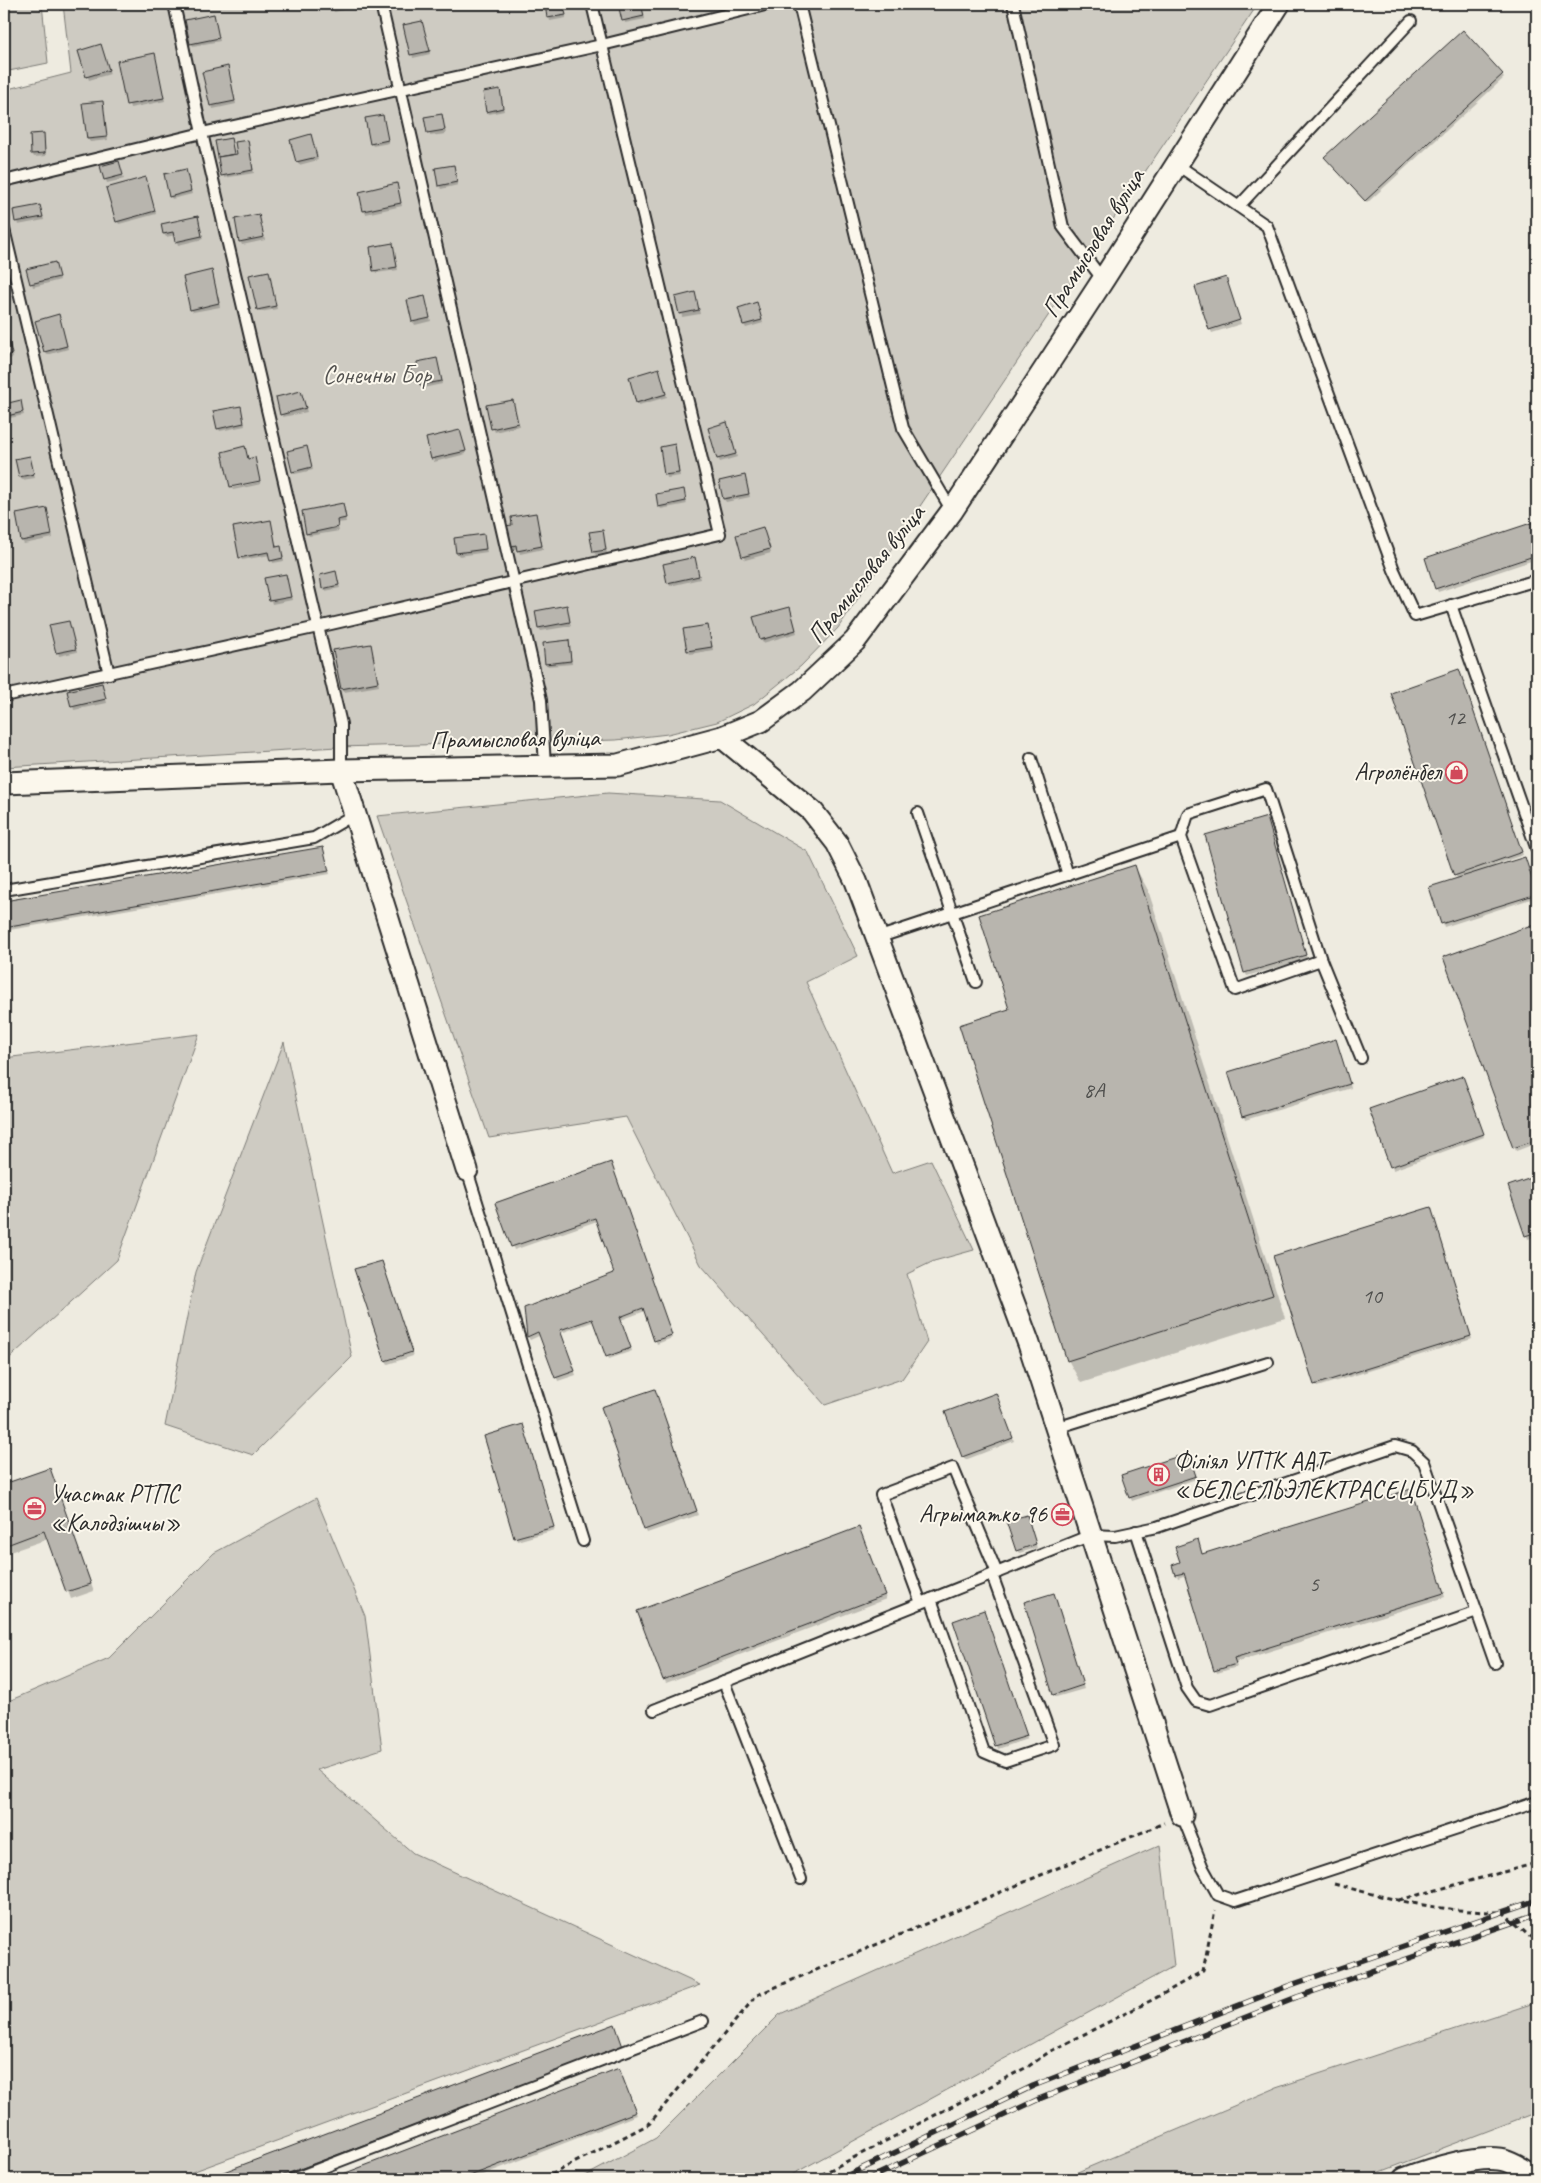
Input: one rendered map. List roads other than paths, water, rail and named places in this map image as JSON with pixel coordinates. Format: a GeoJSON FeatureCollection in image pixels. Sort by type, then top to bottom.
{"type":"FeatureCollection","features":[{"type":"Feature","properties":{"kind":"street","name":"Прамысловая вуліца"},"geometry":{"type":"LineString","coordinates":[[4,783],[341,770],[618,764],[722,737],[761,721],[795,696],[854,641],[952,511],[1103,280],[1279,4]]}},
{"type":"Feature","properties":{"kind":"street"},"geometry":{"type":"LineString","coordinates":[[722,737],[812,811],[837,842],[856,881],[1028,1344],[1182,1815]]}},
{"type":"Feature","properties":{"kind":"street"},"geometry":{"type":"LineString","coordinates":[[341,770],[467,1170]]}},
{"type":"Feature","properties":{"kind":"street"},"geometry":{"type":"LineString","coordinates":[[1404,2179],[1449,2165],[1484,2159],[1506,2160],[1537,2179]]}},
{"type":"Feature","properties":{"kind":"lane"},"geometry":{"type":"LineString","coordinates":[[174,4],[202,133],[341,724],[341,770]]}},
{"type":"Feature","properties":{"kind":"lane"},"geometry":{"type":"LineString","coordinates":[[381,4],[541,700],[545,766]]}},
{"type":"Feature","properties":{"kind":"lane"},"geometry":{"type":"LineString","coordinates":[[4,696],[318,628],[720,534],[592,4]]}},
{"type":"Feature","properties":{"kind":"lane"},"geometry":{"type":"LineString","coordinates":[[4,182],[202,133],[602,45],[769,4]]}},
{"type":"Feature","properties":{"kind":"lane"},"geometry":{"type":"LineString","coordinates":[[800,4],[903,428],[952,511]]}},
{"type":"Feature","properties":{"kind":"lane"},"geometry":{"type":"LineString","coordinates":[[1013,4],[1063,227],[1103,280]]}},
{"type":"Feature","properties":{"kind":"lane"},"geometry":{"type":"LineString","coordinates":[[1239,206],[1411,21]]}},
{"type":"Feature","properties":{"kind":"lane"},"geometry":{"type":"LineString","coordinates":[[1176,164],[1267,226],[1394,570],[1415,616],[1537,580]]}},
{"type":"Feature","properties":{"kind":"lane"},"geometry":{"type":"LineString","coordinates":[[4,229],[109,674]]}},
{"type":"Feature","properties":{"kind":"lane"},"geometry":{"type":"LineString","coordinates":[[1451,605],[1537,850]]}},
{"type":"Feature","properties":{"kind":"lane"},"geometry":{"type":"LineString","coordinates":[[1031,758],[1068,875]]}},
{"type":"Feature","properties":{"kind":"lane"},"geometry":{"type":"LineString","coordinates":[[1321,960],[1235,990],[1181,838],[1188,814],[1266,789],[1321,960],[1361,1058]]}},
{"type":"Feature","properties":{"kind":"lane"},"geometry":{"type":"LineString","coordinates":[[4,890],[314,838],[355,814]]}},
{"type":"Feature","properties":{"kind":"lane"},"geometry":{"type":"LineString","coordinates":[[918,814],[976,982]]}},
{"type":"Feature","properties":{"kind":"lane"},"geometry":{"type":"LineString","coordinates":[[877,938],[1181,838]]}},
{"type":"Feature","properties":{"kind":"lane"},"geometry":{"type":"LineString","coordinates":[[467,1170],[583,1542]]}},
{"type":"Feature","properties":{"kind":"lane"},"geometry":{"type":"LineString","coordinates":[[1056,1428],[1268,1362]]}},
{"type":"Feature","properties":{"kind":"lane"},"geometry":{"type":"LineString","coordinates":[[654,1710],[1091,1535],[1115,1536],[1157,1527],[1395,1446],[1412,1451],[1424,1462],[1495,1663]]}},
{"type":"Feature","properties":{"kind":"lane"},"geometry":{"type":"LineString","coordinates":[[921,1603],[881,1494],[953,1468],[994,1574],[1054,1745],[1006,1761],[984,1752],[931,1599]]}},
{"type":"Feature","properties":{"kind":"lane"},"geometry":{"type":"LineString","coordinates":[[1136,1531],[1187,1688],[1196,1701],[1210,1705],[1477,1612]]}},
{"type":"Feature","properties":{"kind":"lane"},"geometry":{"type":"LineString","coordinates":[[724,1682],[801,1879]]}},
{"type":"Feature","properties":{"kind":"lane"},"geometry":{"type":"LineString","coordinates":[[1182,1815],[1203,1868],[1218,1895],[1235,1901],[1537,1802]]}},
{"type":"Feature","properties":{"kind":"lane"},"geometry":{"type":"LineString","coordinates":[[293,2179],[703,2021]]}},
{"type":"Feature","properties":{"kind":"railway"},"geometry":{"type":"LineString","coordinates":[[840,2179],[1033,2086],[1288,1986],[1537,1900]]}},
{"type":"Feature","properties":{"kind":"railway"},"geometry":{"type":"LineString","coordinates":[[868,2179],[1039,2099],[1297,1997],[1537,1914]]}},
{"type":"Feature","properties":{"kind":"place","name":"Агролёнбел"},"geometry":{"type":"Point","coordinates":[1457,772]}},
{"type":"Feature","properties":{"kind":"place","name":"Філіял УПТК ААТ «БЕЛСЕЛЬЭЛЕКТРАСЕЦБУД»"},"geometry":{"type":"Point","coordinates":[1158,1475]}},
{"type":"Feature","properties":{"kind":"place","name":"Участак РТПС «Калодзішчы»"},"geometry":{"type":"Point","coordinates":[34,1508]}},
{"type":"Feature","properties":{"kind":"place","name":"Агрыматко 96"},"geometry":{"type":"Point","coordinates":[1063,1514]}},
{"type":"Feature","properties":{"kind":"park label","name":"Сонечны Бор"},"geometry":{"type":"Point","coordinates":[377,375]}}]}
